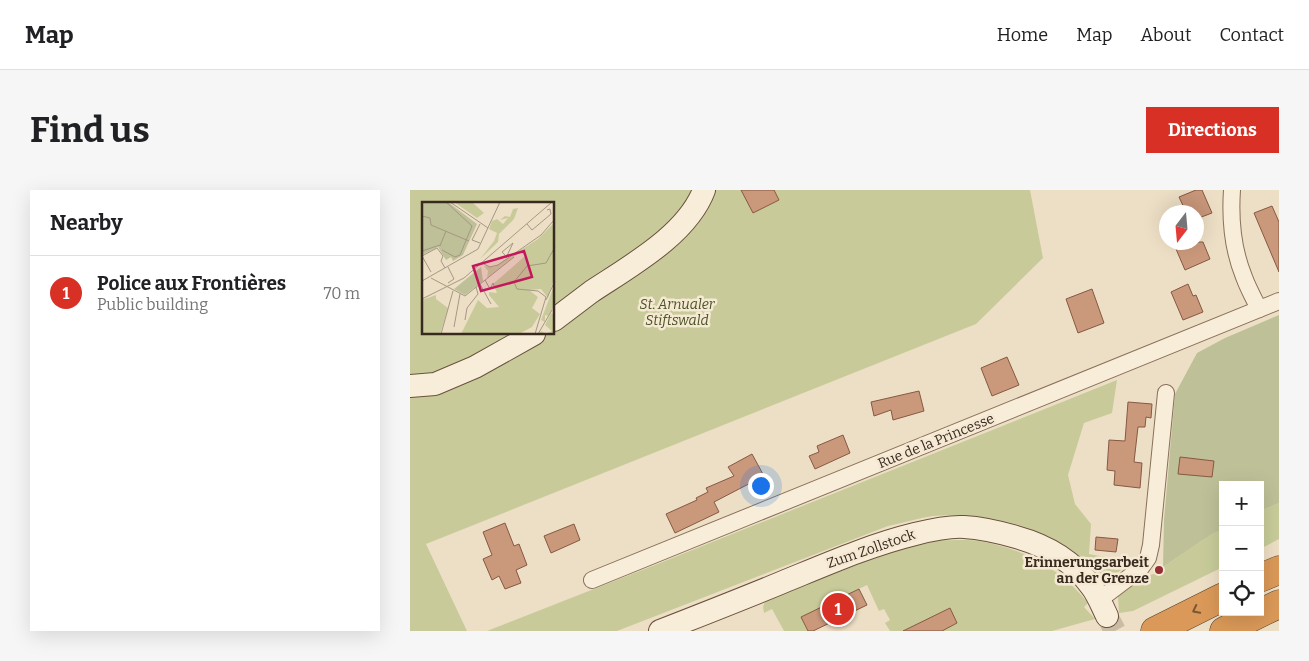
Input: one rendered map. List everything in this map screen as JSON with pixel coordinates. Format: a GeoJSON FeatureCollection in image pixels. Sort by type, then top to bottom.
{"type":"FeatureCollection","features":[{"type":"Feature","properties":{"kind":"highway"},"geometry":{"type":"LineString","coordinates":[[1264,576],[1279,570]]}},
{"type":"Feature","properties":{"kind":"highway"},"geometry":{"type":"LineString","coordinates":[[1154,631],[1219,599]]}},
{"type":"Feature","properties":{"kind":"highway"},"geometry":{"type":"LineString","coordinates":[[1224,631],[1279,604]]}},
{"type":"Feature","properties":{"kind":"street"},"geometry":{"type":"LineString","coordinates":[[555,319],[591,292],[636,264],[679,228],[692,212],[704,190]]}},
{"type":"Feature","properties":{"kind":"street"},"geometry":{"type":"LineString","coordinates":[[1232,190],[1233,235],[1243,277],[1258,309]]}},
{"type":"Feature","properties":{"kind":"street","name":"Rue de la Princesse"},"geometry":{"type":"LineString","coordinates":[[592,580],[1279,301]]}},
{"type":"Feature","properties":{"kind":"street"},"geometry":{"type":"LineString","coordinates":[[410,386],[435,384],[475,367],[532,335]]}},
{"type":"Feature","properties":{"kind":"street","name":"Zum Zollstock"},"geometry":{"type":"LineString","coordinates":[[660,631],[840,558],[892,540],[931,530],[963,526],[1008,534],[1027,540],[1064,558],[1091,586],[1103,608],[1140,569],[1148,558],[1152,545],[1166,393]]}},
{"type":"Feature","properties":{"kind":"green space","name":"St. Arnualer Stiftswald"},"geometry":{"type":"Polygon","coordinates":[[[410,190],[1030,190],[1043,258],[976,324],[426,544],[467,631],[410,631],[410,190]]]}},
{"type":"Feature","properties":{"kind":"green space"},"geometry":{"type":"Polygon","coordinates":[[[1279,315],[1279,503],[1264,509],[1264,481],[1219,481],[1219,531],[1163,567],[1164,520],[1175,394],[1197,353],[1225,338],[1279,315]]]}},
{"type":"Feature","properties":{"kind":"green space"},"geometry":{"type":"Polygon","coordinates":[[[1117,380],[1112,413],[1084,423],[1068,475],[1075,504],[1091,524],[1089,554],[1131,562],[1106,582],[1069,548],[1038,532],[1004,521],[986,518],[950,515],[933,516],[888,526],[617,631],[487,631],[655,565],[1117,380]]]}},
{"type":"Feature","properties":{"kind":"green space"},"geometry":{"type":"Polygon","coordinates":[[[1279,503],[1279,539],[1264,547],[1264,526],[1264,509],[1279,503]]]}},
{"type":"Feature","properties":{"kind":"green space"},"geometry":{"type":"Polygon","coordinates":[[[1219,531],[1219,569],[1133,611],[1119,613],[1118,596],[1147,576],[1160,572],[1163,567],[1219,531]]]}},
{"type":"Feature","properties":{"kind":"green space"},"geometry":{"type":"Polygon","coordinates":[[[940,540],[974,540],[995,544],[1040,562],[1065,579],[1077,590],[1088,603],[1084,607],[1095,619],[1052,631],[942,631],[957,623],[950,608],[903,631],[890,631],[885,623],[890,620],[884,609],[879,611],[867,585],[802,617],[808,631],[784,631],[772,609],[764,613],[765,601],[791,590],[894,551],[940,540]]]}},
{"type":"Feature","properties":{"kind":"building"},"geometry":{"type":"Polygon","coordinates":[[[741,190],[774,190],[779,200],[753,213],[741,190]]]}},
{"type":"Feature","properties":{"kind":"building"},"geometry":{"type":"Polygon","coordinates":[[[1196,190],[1202,190],[1212,213],[1204,216],[1204,205],[1183,205],[1179,197],[1196,190]]]}},
{"type":"Feature","properties":{"kind":"building"},"geometry":{"type":"Polygon","coordinates":[[[1272,206],[1279,222],[1279,272],[1254,213],[1272,206]]]}},
{"type":"Feature","properties":{"kind":"building"},"geometry":{"type":"Polygon","coordinates":[[[1204,244],[1210,259],[1185,270],[1176,250],[1204,250],[1204,244]]]}},
{"type":"Feature","properties":{"kind":"building"},"geometry":{"type":"Polygon","coordinates":[[[1188,284],[1193,296],[1196,295],[1203,312],[1183,320],[1171,292],[1188,284]]]}},
{"type":"Feature","properties":{"kind":"building"},"geometry":{"type":"Polygon","coordinates":[[[1092,289],[1104,323],[1078,333],[1066,299],[1092,289]]]}},
{"type":"Feature","properties":{"kind":"building"},"geometry":{"type":"Polygon","coordinates":[[[1007,357],[1019,385],[992,396],[981,368],[1007,357]]]}},
{"type":"Feature","properties":{"kind":"building"},"geometry":{"type":"Polygon","coordinates":[[[919,391],[924,411],[893,420],[891,410],[874,416],[871,402],[919,391]]]}},
{"type":"Feature","properties":{"kind":"building"},"geometry":{"type":"Polygon","coordinates":[[[1128,402],[1152,404],[1151,418],[1146,417],[1145,427],[1138,427],[1134,462],[1142,463],[1140,488],[1114,485],[1115,471],[1107,470],[1109,440],[1125,441],[1128,402]]]}},
{"type":"Feature","properties":{"kind":"building"},"geometry":{"type":"Polygon","coordinates":[[[843,435],[850,453],[815,469],[809,456],[819,452],[817,446],[843,435]]]}},
{"type":"Feature","properties":{"kind":"building"},"geometry":{"type":"Polygon","coordinates":[[[752,454],[764,476],[714,502],[719,512],[675,533],[666,514],[697,500],[696,498],[708,492],[706,488],[734,476],[728,467],[752,454]]]}},
{"type":"Feature","properties":{"kind":"building"},"geometry":{"type":"Polygon","coordinates":[[[1180,457],[1214,461],[1212,477],[1178,474],[1180,457]]]}},
{"type":"Feature","properties":{"kind":"building"},"geometry":{"type":"Polygon","coordinates":[[[505,523],[514,546],[519,544],[527,565],[516,570],[521,583],[505,589],[499,576],[492,580],[483,559],[492,555],[483,532],[505,523]]]}},
{"type":"Feature","properties":{"kind":"building"},"geometry":{"type":"Polygon","coordinates":[[[574,524],[580,540],[551,553],[544,536],[574,524]]]}},
{"type":"Feature","properties":{"kind":"building"},"geometry":{"type":"Polygon","coordinates":[[[1096,537],[1118,539],[1116,552],[1095,550],[1096,537]]]}},
{"type":"Feature","properties":{"kind":"building"},"geometry":{"type":"Polygon","coordinates":[[[859,589],[867,605],[813,631],[808,631],[801,617],[859,589]]]}},
{"type":"Feature","properties":{"kind":"building"},"geometry":{"type":"Polygon","coordinates":[[[950,608],[957,623],[942,631],[903,631],[950,608]]]}},
{"type":"Feature","properties":{"kind":"tunnel"},"geometry":{"type":"LineString","coordinates":[[1107,616],[1115,631]]}},
{"type":"Feature","properties":{"kind":"place","name":"Erinnerungsarbeit an der Grenze"},"geometry":{"type":"Point","coordinates":[1159,570]}},
{"type":"Feature","properties":{"kind":"place","name":"Police aux Frontières"},"geometry":{"type":"Point","coordinates":[838,609]}}]}
